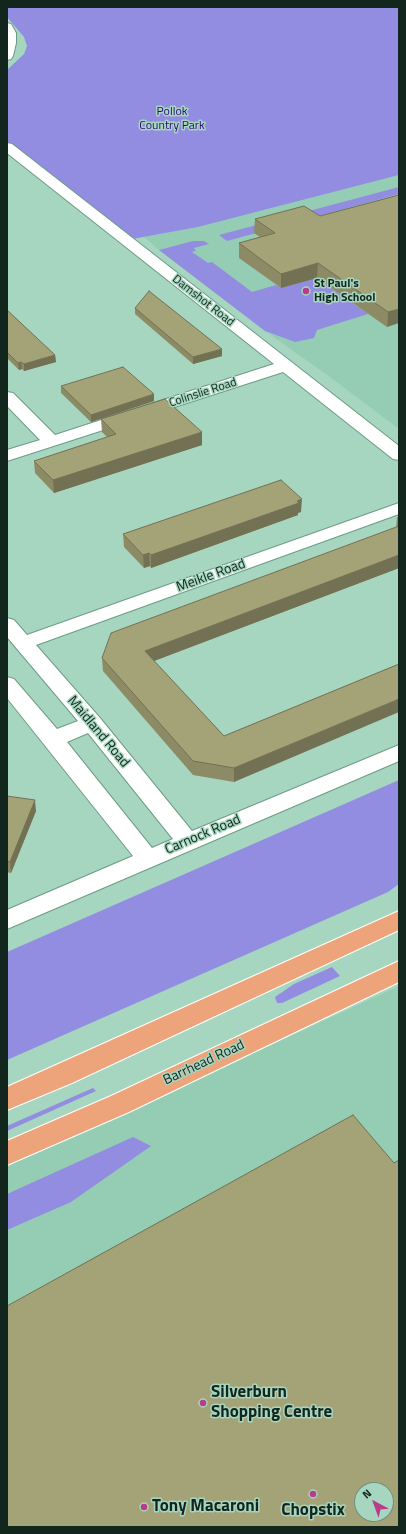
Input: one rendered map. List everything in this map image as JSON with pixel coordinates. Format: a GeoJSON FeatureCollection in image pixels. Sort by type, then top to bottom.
{"type":"FeatureCollection","features":[{"type":"Feature","properties":{"kind":"main road"},"geometry":{"type":"LineString","coordinates":[[7,1099],[63,1075],[399,920]]}},
{"type":"Feature","properties":{"kind":"main road","name":"Barrhead Road"},"geometry":{"type":"LineString","coordinates":[[7,1153],[120,1104],[399,971]]}},
{"type":"Feature","properties":{"kind":"street"},"geometry":{"type":"LineString","coordinates":[[7,26],[10,33],[10,44],[7,56]]}},
{"type":"Feature","properties":{"kind":"street","name":"Damshot Road"},"geometry":{"type":"LineString","coordinates":[[7,147],[399,455]]}},
{"type":"Feature","properties":{"kind":"street","name":"Colinslie Road"},"geometry":{"type":"LineString","coordinates":[[7,456],[285,366]]}},
{"type":"Feature","properties":{"kind":"street"},"geometry":{"type":"LineString","coordinates":[[7,397],[51,441]]}},
{"type":"Feature","properties":{"kind":"street","name":"Meikle Road"},"geometry":{"type":"LineString","coordinates":[[24,643],[399,508]]}},
{"type":"Feature","properties":{"kind":"street","name":"Maidland Road"},"geometry":{"type":"LineString","coordinates":[[7,624],[92,723],[188,842]]}},
{"type":"Feature","properties":{"kind":"street"},"geometry":{"type":"LineString","coordinates":[[7,684],[53,739],[148,859]]}},
{"type":"Feature","properties":{"kind":"street"},"geometry":{"type":"LineString","coordinates":[[53,739],[92,723]]}},
{"type":"Feature","properties":{"kind":"street","name":"Carnock Road"},"geometry":{"type":"LineString","coordinates":[[7,920],[399,752]]}},
{"type":"Feature","properties":{"kind":"shaded area","name":"St Paul's High School"},"geometry":{"type":"Polygon","coordinates":[[[399,175],[399,429],[330,377],[265,331],[144,237],[198,227],[399,175]]]}},
{"type":"Feature","properties":{"kind":"shaded area","name":"Silverburn Shopping Centre"},"geometry":{"type":"Polygon","coordinates":[[[399,986],[399,1527],[7,1527],[7,1167],[399,986]]]}},
{"type":"Feature","properties":{"kind":"green space","name":"Pollok Country Park"},"geometry":{"type":"Polygon","coordinates":[[[7,7],[399,7],[399,175],[198,227],[127,240],[7,142],[7,70],[24,54],[27,46],[24,37],[7,17],[7,7]]]}},
{"type":"Feature","properties":{"kind":"green space"},"geometry":{"type":"Polygon","coordinates":[[[399,187],[399,194],[227,241],[219,235],[399,187]]]}},
{"type":"Feature","properties":{"kind":"green space"},"geometry":{"type":"Polygon","coordinates":[[[193,241],[204,241],[209,244],[194,248],[196,251],[192,252],[208,263],[212,262],[252,292],[276,285],[281,288],[317,278],[368,314],[317,330],[314,338],[295,342],[265,331],[159,250],[193,241]]]}},
{"type":"Feature","properties":{"kind":"green space"},"geometry":{"type":"Polygon","coordinates":[[[399,780],[399,884],[388,892],[7,1060],[7,952],[399,780]]]}},
{"type":"Feature","properties":{"kind":"green space"},"geometry":{"type":"Polygon","coordinates":[[[332,967],[340,976],[282,1003],[277,1003],[275,997],[294,984],[332,967]]]}},
{"type":"Feature","properties":{"kind":"green space"},"geometry":{"type":"Polygon","coordinates":[[[93,1088],[96,1091],[7,1131],[7,1126],[93,1088]]]}},
{"type":"Feature","properties":{"kind":"green space"},"geometry":{"type":"Polygon","coordinates":[[[133,1137],[151,1146],[71,1202],[7,1230],[7,1194],[133,1137]]]}},
{"type":"Feature","properties":{"kind":"building"},"geometry":{"type":"Polygon","coordinates":[[[399,195],[399,309],[388,312],[318,263],[281,274],[239,243],[275,233],[255,219],[304,206],[320,216],[399,195]]]}},
{"type":"Feature","properties":{"kind":"building"},"geometry":{"type":"Polygon","coordinates":[[[149,291],[222,349],[193,357],[135,308],[149,291]]]}},
{"type":"Feature","properties":{"kind":"building"},"geometry":{"type":"Polygon","coordinates":[[[7,310],[55,355],[24,364],[21,362],[18,363],[7,352],[7,310]]]}},
{"type":"Feature","properties":{"kind":"building"},"geometry":{"type":"Polygon","coordinates":[[[123,367],[154,394],[91,415],[61,386],[123,367]]]}},
{"type":"Feature","properties":{"kind":"building"},"geometry":{"type":"Polygon","coordinates":[[[165,399],[202,432],[53,480],[34,461],[116,434],[101,419],[165,399]]]}},
{"type":"Feature","properties":{"kind":"building"},"geometry":{"type":"Polygon","coordinates":[[[281,480],[302,499],[297,501],[299,503],[151,555],[149,553],[143,555],[123,534],[281,480]]]}},
{"type":"Feature","properties":{"kind":"building"},"geometry":{"type":"Polygon","coordinates":[[[399,526],[399,555],[145,651],[224,736],[399,664],[399,699],[234,768],[193,761],[102,658],[111,633],[399,526]]]}},
{"type":"Feature","properties":{"kind":"building"},"geometry":{"type":"Polygon","coordinates":[[[7,796],[35,800],[10,862],[7,861],[7,796]]]}},
{"type":"Feature","properties":{"kind":"building","name":"Silverburn Shopping Centre"},"geometry":{"type":"Polygon","coordinates":[[[353,1115],[394,1163],[399,1160],[399,1527],[7,1527],[7,1306],[353,1115]]]}},
{"type":"Feature","properties":{"kind":"place","name":"St Paul's High School"},"geometry":{"type":"Point","coordinates":[306,291]}},
{"type":"Feature","properties":{"kind":"place","name":"Silverburn Shopping Centre"},"geometry":{"type":"Point","coordinates":[203,1403]}},
{"type":"Feature","properties":{"kind":"place","name":"Chopstix"},"geometry":{"type":"Point","coordinates":[313,1494]}},
{"type":"Feature","properties":{"kind":"place","name":"Tony Macaroni"},"geometry":{"type":"Point","coordinates":[144,1507]}}]}
